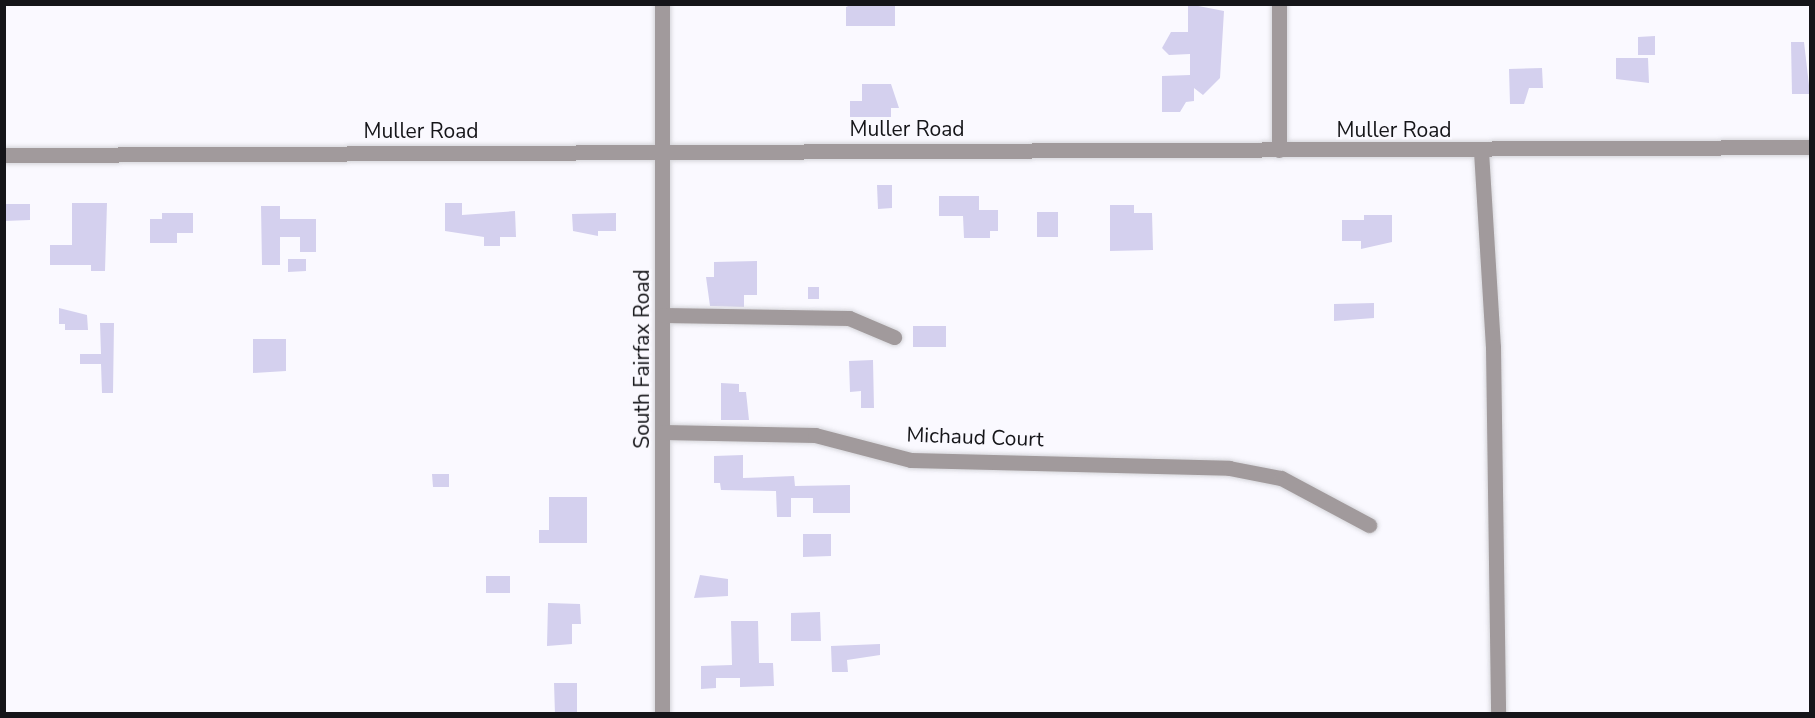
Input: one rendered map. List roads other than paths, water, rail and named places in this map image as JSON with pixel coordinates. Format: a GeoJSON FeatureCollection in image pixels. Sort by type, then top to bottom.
{"type":"FeatureCollection","features":[{"type":"Feature","properties":{"kind":"street","name":"South Fairfax Road"},"geometry":{"type":"LineString","coordinates":[[662,4],[662,714]]}},
{"type":"Feature","properties":{"kind":"street"},"geometry":{"type":"LineString","coordinates":[[1279,4],[1279,150]]}},
{"type":"Feature","properties":{"kind":"street","name":"Muller Road"},"geometry":{"type":"LineString","coordinates":[[4,154],[1279,150],[1481,152],[1810,147]]}},
{"type":"Feature","properties":{"kind":"street"},"geometry":{"type":"LineString","coordinates":[[1481,152],[1493,347],[1498,714]]}},
{"type":"Feature","properties":{"kind":"street"},"geometry":{"type":"LineString","coordinates":[[663,315],[849,318],[894,337]]}},
{"type":"Feature","properties":{"kind":"street","name":"Michaud Court"},"geometry":{"type":"LineString","coordinates":[[663,432],[815,435],[911,460],[1107,461],[1131,469],[1229,468],[1281,478],[1369,525]]}}]}
